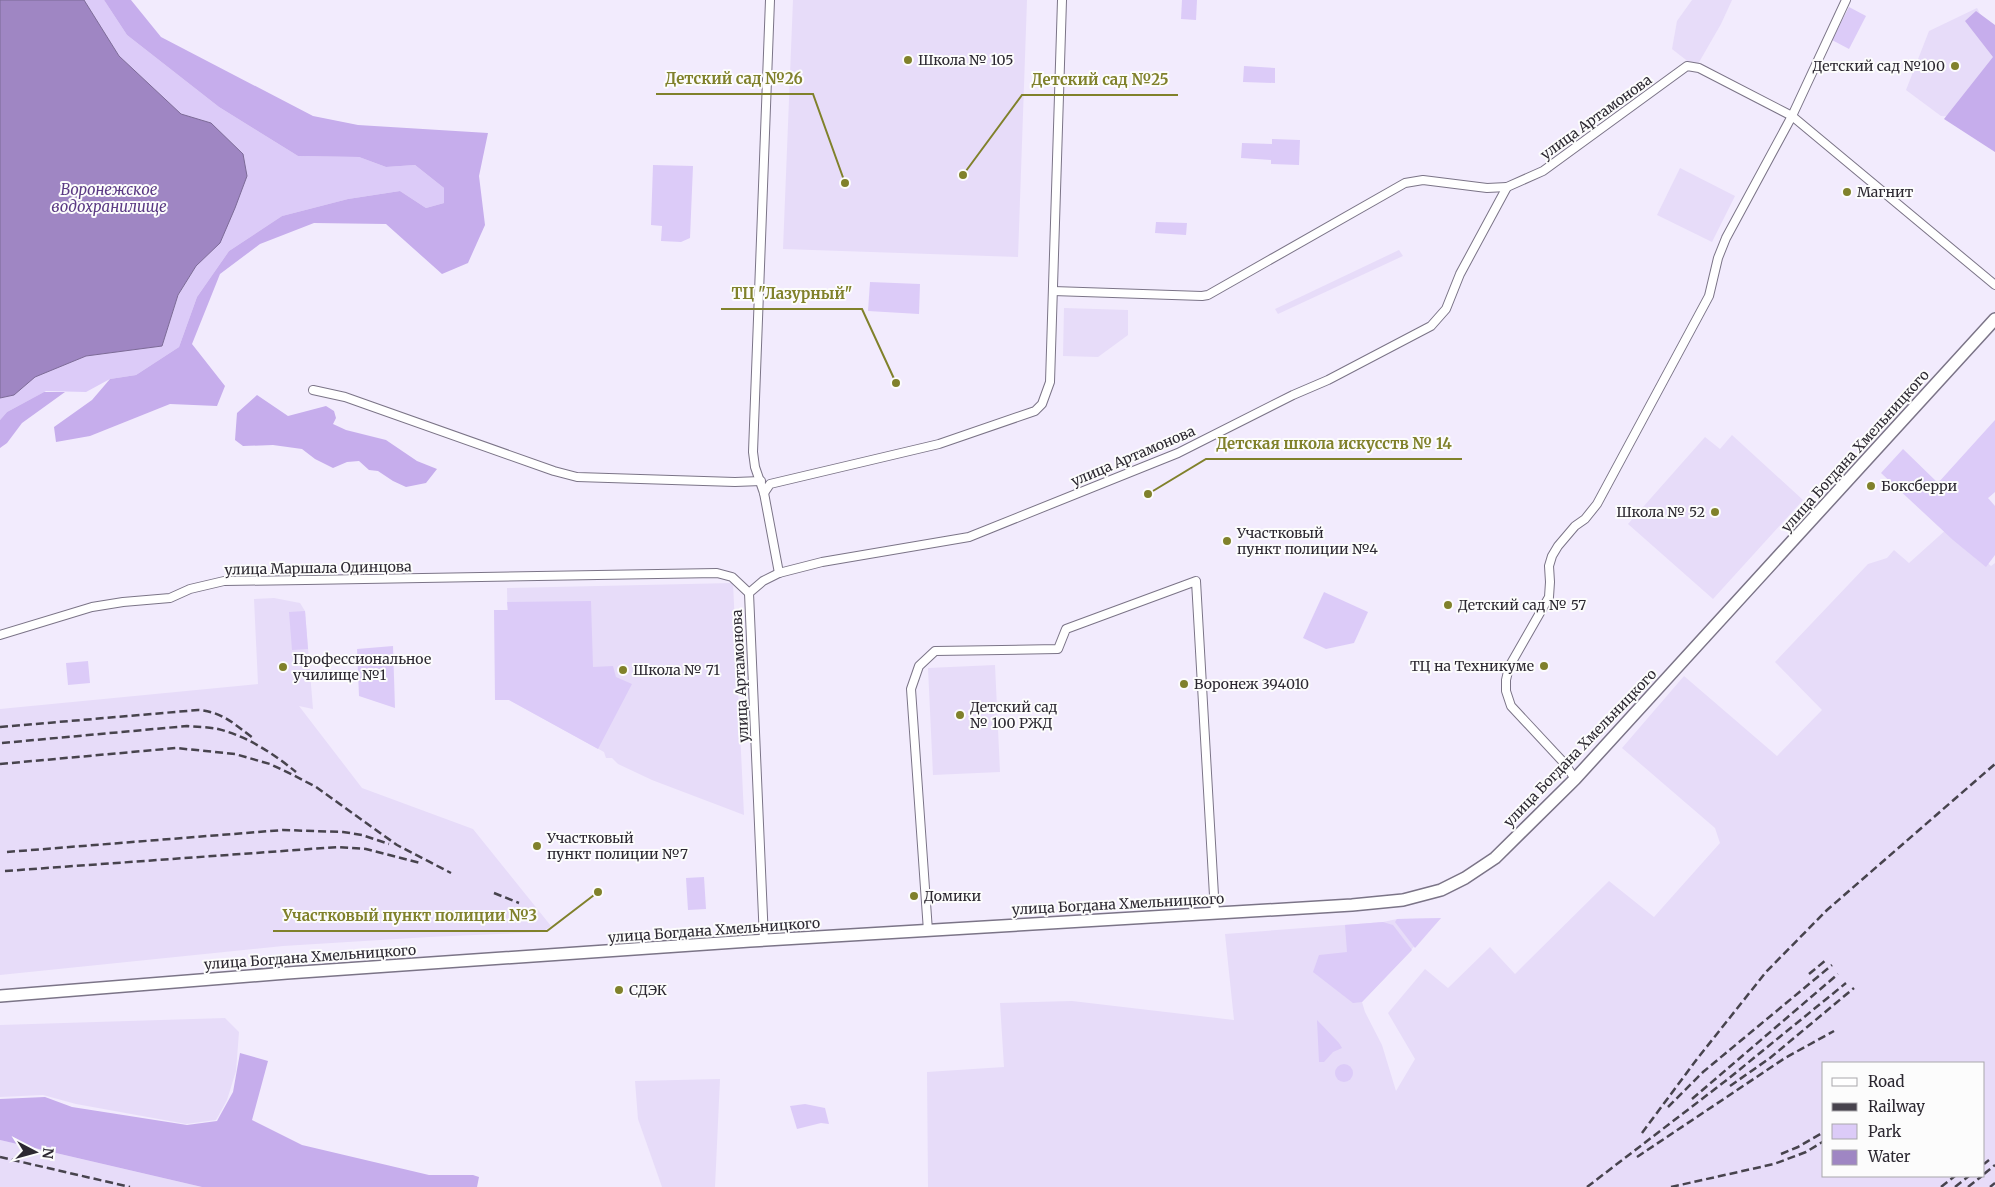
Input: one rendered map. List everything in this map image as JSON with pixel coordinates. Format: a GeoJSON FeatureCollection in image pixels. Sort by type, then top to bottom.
{"type":"FeatureCollection","features":[{"type":"Feature","properties":{"kind":"main road","name":"улица Богдана Хмельницкого"},"geometry":{"type":"LineString","coordinates":[[0,996],[287,973],[764,940],[1374,903],[1410,898],[1441,890],[1466,878],[1495,858],[1576,779],[1995,319]]}},
{"type":"Feature","properties":{"kind":"street"},"geometry":{"type":"LineString","coordinates":[[770,0],[753,452],[755,467],[764,493],[779,574]]}},
{"type":"Feature","properties":{"kind":"street"},"geometry":{"type":"LineString","coordinates":[[764,493],[770,484],[939,444],[1035,411],[1042,404],[1050,382],[1062,0]]}},
{"type":"Feature","properties":{"kind":"street"},"geometry":{"type":"LineString","coordinates":[[1576,779],[1565,764],[1511,706],[1506,691],[1509,666],[1549,597],[1548,566],[1552,556],[1575,526],[1585,519],[1597,504],[1707,300],[1718,258],[1726,238],[1792,116],[1846,0]]}},
{"type":"Feature","properties":{"kind":"street","name":"улица Артамонова"},"geometry":{"type":"LineString","coordinates":[[764,940],[749,593],[763,581],[779,574],[822,562],[969,538],[1178,453],[1293,395],[1328,380],[1431,326],[1446,309],[1460,274],[1507,187],[1543,171],[1687,66],[1699,68],[1792,116]]}},
{"type":"Feature","properties":{"kind":"street"},"geometry":{"type":"LineString","coordinates":[[1792,116],[1995,285]]}},
{"type":"Feature","properties":{"kind":"street"},"geometry":{"type":"LineString","coordinates":[[1053,291],[1208,295],[1405,183],[1423,180],[1488,188],[1507,187]]}},
{"type":"Feature","properties":{"kind":"street"},"geometry":{"type":"LineString","coordinates":[[313,390],[345,397],[554,471],[577,477],[729,482],[761,481]]}},
{"type":"Feature","properties":{"kind":"street","name":"улица Маршала Одинцова"},"geometry":{"type":"LineString","coordinates":[[0,635],[92,607],[170,598],[190,589],[224,581],[717,573],[732,577],[749,593]]}},
{"type":"Feature","properties":{"kind":"street"},"geometry":{"type":"LineString","coordinates":[[928,931],[911,689],[919,666],[936,651],[1058,649],[1066,629],[1196,581],[1216,913]]}},
{"type":"Feature","properties":{"kind":"shaded area"},"geometry":{"type":"Polygon","coordinates":[[[104,0],[131,0],[161,37],[313,116],[358,125],[488,133],[479,176],[485,225],[468,263],[442,274],[386,224],[314,223],[260,244],[220,274],[192,344],[225,386],[217,406],[170,404],[90,436],[56,442],[54,427],[92,400],[110,379],[136,375],[179,347],[197,297],[229,251],[282,216],[348,199],[400,191],[426,208],[444,203],[444,188],[415,165],[386,167],[359,157],[298,156],[219,107],[127,35],[104,0]]]}},
{"type":"Feature","properties":{"kind":"shaded area"},"geometry":{"type":"Polygon","coordinates":[[[793,0],[1027,0],[1018,257],[783,249],[793,0]]]}},
{"type":"Feature","properties":{"kind":"shaded area"},"geometry":{"type":"Polygon","coordinates":[[[1692,0],[1732,0],[1721,24],[1698,64],[1690,63],[1672,49],[1677,21],[1692,0]]]}},
{"type":"Feature","properties":{"kind":"shaded area","name":"Детский сад №100"},"geometry":{"type":"Polygon","coordinates":[[[1977,8],[1995,43],[1995,130],[1959,117],[1941,116],[1906,90],[1929,31],[1977,8]]]}},
{"type":"Feature","properties":{"kind":"shaded area"},"geometry":{"type":"Polygon","coordinates":[[[1976,11],[1995,25],[1995,152],[1944,119],[1993,57],[1965,21],[1976,11]]]}},
{"type":"Feature","properties":{"kind":"shaded area"},"geometry":{"type":"Polygon","coordinates":[[[1680,168],[1735,196],[1712,242],[1657,215],[1680,168]]]}},
{"type":"Feature","properties":{"kind":"shaded area"},"geometry":{"type":"Polygon","coordinates":[[[1399,250],[1403,256],[1278,314],[1275,309],[1399,250]]]}},
{"type":"Feature","properties":{"kind":"shaded area"},"geometry":{"type":"Polygon","coordinates":[[[1064,308],[1128,310],[1128,335],[1098,357],[1063,356],[1064,308]]]}},
{"type":"Feature","properties":{"kind":"shaded area"},"geometry":{"type":"Polygon","coordinates":[[[44,392],[65,392],[22,423],[7,443],[0,448],[0,420],[7,412],[44,392]]]}},
{"type":"Feature","properties":{"kind":"shaded area"},"geometry":{"type":"Polygon","coordinates":[[[257,395],[288,416],[326,406],[334,411],[336,418],[333,424],[346,430],[386,440],[417,461],[437,469],[426,483],[406,487],[378,471],[369,470],[359,461],[347,462],[333,468],[315,459],[302,449],[273,445],[243,446],[235,440],[237,413],[257,395]]]}},
{"type":"Feature","properties":{"kind":"shaded area","name":"Школа № 52"},"geometry":{"type":"Polygon","coordinates":[[[1732,435],[1803,500],[1713,599],[1628,524],[1705,437],[1720,449],[1732,435]]]}},
{"type":"Feature","properties":{"kind":"shaded area"},"geometry":{"type":"Polygon","coordinates":[[[1948,528],[1991,566],[1995,563],[1995,1187],[928,1187],[927,1072],[1004,1067],[1000,1003],[1072,1001],[1234,1020],[1225,934],[1383,922],[1397,919],[1441,918],[1362,1002],[1382,1045],[1396,1091],[1415,1059],[1388,1013],[1425,969],[1448,988],[1490,947],[1515,974],[1609,881],[1654,917],[1720,843],[1715,828],[1622,748],[1684,676],[1777,756],[1822,710],[1775,662],[1868,564],[1887,558],[1894,550],[1909,563],[1948,528]]]}},
{"type":"Feature","properties":{"kind":"shaded area","name":"Школа № 71"},"geometry":{"type":"Polygon","coordinates":[[[733,583],[744,815],[652,780],[618,764],[612,758],[606,758],[604,752],[509,700],[507,588],[733,583]]]}},
{"type":"Feature","properties":{"kind":"shaded area"},"geometry":{"type":"Polygon","coordinates":[[[274,598],[300,603],[305,611],[313,709],[299,706],[362,788],[473,829],[551,926],[542,932],[283,946],[0,975],[0,709],[258,684],[254,599],[274,598]]]}},
{"type":"Feature","properties":{"kind":"shaded area"},"geometry":{"type":"Polygon","coordinates":[[[995,665],[1000,772],[933,775],[928,668],[995,665]]]}},
{"type":"Feature","properties":{"kind":"shaded area"},"geometry":{"type":"Polygon","coordinates":[[[225,1018],[239,1032],[236,1071],[227,1100],[216,1120],[186,1124],[76,1104],[43,1095],[0,1097],[0,1025],[225,1018]]]}},
{"type":"Feature","properties":{"kind":"shaded area"},"geometry":{"type":"Polygon","coordinates":[[[240,1053],[268,1061],[252,1120],[302,1145],[429,1175],[473,1175],[479,1177],[477,1187],[202,1187],[0,1140],[0,1099],[45,1097],[72,1107],[187,1125],[217,1121],[233,1092],[240,1053]]]}},
{"type":"Feature","properties":{"kind":"shaded area"},"geometry":{"type":"Polygon","coordinates":[[[720,1079],[715,1187],[662,1187],[638,1119],[635,1081],[720,1079]]]}},
{"type":"Feature","properties":{"kind":"shaded area"},"geometry":{"type":"Polygon","coordinates":[[[0,1140],[90,1161],[202,1187],[0,1187],[0,1140]]]}},
{"type":"Feature","properties":{"kind":"green space"},"geometry":{"type":"Polygon","coordinates":[[[84,0],[104,0],[127,35],[219,107],[298,156],[359,157],[386,167],[415,165],[444,188],[444,203],[426,208],[400,191],[348,199],[282,216],[229,251],[197,297],[179,347],[136,375],[110,379],[86,392],[46,391],[7,412],[0,420],[0,398],[14,395],[35,377],[86,356],[162,346],[178,296],[196,266],[220,243],[247,176],[211,123],[181,114],[119,56],[84,0]]]}},
{"type":"Feature","properties":{"kind":"green space"},"geometry":{"type":"Polygon","coordinates":[[[1182,0],[1197,0],[1196,20],[1181,19],[1182,0]]]}},
{"type":"Feature","properties":{"kind":"green space"},"geometry":{"type":"Polygon","coordinates":[[[1849,7],[1866,16],[1849,49],[1832,40],[1849,7]]]}},
{"type":"Feature","properties":{"kind":"green space"},"geometry":{"type":"Polygon","coordinates":[[[1244,66],[1275,68],[1275,83],[1243,82],[1244,66]]]}},
{"type":"Feature","properties":{"kind":"green space"},"geometry":{"type":"Polygon","coordinates":[[[1272,139],[1300,140],[1299,165],[1271,164],[1271,160],[1241,158],[1242,143],[1272,144],[1272,139]]]}},
{"type":"Feature","properties":{"kind":"green space"},"geometry":{"type":"Polygon","coordinates":[[[653,165],[693,166],[690,238],[681,242],[661,241],[662,226],[651,225],[653,165]]]}},
{"type":"Feature","properties":{"kind":"green space"},"geometry":{"type":"Polygon","coordinates":[[[1156,222],[1187,223],[1186,235],[1155,233],[1156,222]]]}},
{"type":"Feature","properties":{"kind":"green space"},"geometry":{"type":"Polygon","coordinates":[[[870,282],[920,284],[919,314],[868,311],[870,282]]]}},
{"type":"Feature","properties":{"kind":"green space"},"geometry":{"type":"Polygon","coordinates":[[[1995,420],[1995,492],[1988,498],[1995,506],[1995,555],[1986,567],[1953,540],[1881,473],[1903,449],[1938,483],[1995,420]]]}},
{"type":"Feature","properties":{"kind":"green space"},"geometry":{"type":"Polygon","coordinates":[[[1324,592],[1368,612],[1354,643],[1326,649],[1303,638],[1324,592]]]}},
{"type":"Feature","properties":{"kind":"green space"},"geometry":{"type":"Polygon","coordinates":[[[591,601],[593,667],[613,666],[616,677],[632,684],[598,749],[509,700],[495,700],[494,610],[508,610],[507,602],[591,601]]]}},
{"type":"Feature","properties":{"kind":"green space"},"geometry":{"type":"Polygon","coordinates":[[[305,611],[308,649],[292,650],[289,612],[305,611]]]}},
{"type":"Feature","properties":{"kind":"green space"},"geometry":{"type":"Polygon","coordinates":[[[393,646],[395,708],[359,696],[357,649],[393,646]]]}},
{"type":"Feature","properties":{"kind":"green space"},"geometry":{"type":"Polygon","coordinates":[[[88,661],[90,683],[68,685],[66,663],[88,661]]]}},
{"type":"Feature","properties":{"kind":"green space"},"geometry":{"type":"Polygon","coordinates":[[[704,877],[706,909],[688,910],[686,878],[704,877]]]}},
{"type":"Feature","properties":{"kind":"green space"},"geometry":{"type":"Polygon","coordinates":[[[1441,918],[1415,948],[1395,922],[1397,919],[1441,918]]]}},
{"type":"Feature","properties":{"kind":"green space"},"geometry":{"type":"Polygon","coordinates":[[[1383,922],[1393,925],[1412,950],[1362,1002],[1353,1003],[1313,972],[1319,955],[1347,952],[1345,925],[1383,922]]]}},
{"type":"Feature","properties":{"kind":"green space"},"geometry":{"type":"Polygon","coordinates":[[[1317,1020],[1342,1048],[1333,1052],[1324,1062],[1319,1062],[1317,1020]]]}},
{"type":"Feature","properties":{"kind":"green space"},"geometry":{"type":"Polygon","coordinates":[[[1340,1064],[1348,1064],[1353,1069],[1351,1080],[1340,1082],[1335,1077],[1335,1069],[1340,1064]]]}},
{"type":"Feature","properties":{"kind":"green space"},"geometry":{"type":"Polygon","coordinates":[[[805,1104],[825,1108],[829,1124],[821,1123],[797,1129],[790,1106],[805,1104]]]}},
{"type":"Feature","properties":{"kind":"water","name":"Воронежское водохранилище"},"geometry":{"type":"Polygon","coordinates":[[[0,0],[84,0],[119,56],[181,114],[211,123],[243,154],[247,176],[220,243],[196,266],[178,295],[162,346],[86,356],[35,377],[14,395],[0,398],[0,0]]]}},
{"type":"Feature","properties":{"kind":"railway"},"geometry":{"type":"LineString","coordinates":[[0,727],[198,710],[221,716],[253,738]]}},
{"type":"Feature","properties":{"kind":"railway"},"geometry":{"type":"LineString","coordinates":[[2,743],[187,726],[207,727],[229,732],[250,741],[296,772]]}},
{"type":"Feature","properties":{"kind":"railway"},"geometry":{"type":"LineString","coordinates":[[0,764],[176,748],[235,754],[270,764],[316,787],[397,845],[451,873]]}},
{"type":"Feature","properties":{"kind":"railway"},"geometry":{"type":"LineString","coordinates":[[1642,1133],[1697,1059],[1766,972],[1827,910],[1995,764]]}},
{"type":"Feature","properties":{"kind":"railway"},"geometry":{"type":"LineString","coordinates":[[7,852],[283,830],[343,832],[362,835],[389,844]]}},
{"type":"Feature","properties":{"kind":"railway"},"geometry":{"type":"LineString","coordinates":[[5,871],[338,847],[366,849],[420,863]]}},
{"type":"Feature","properties":{"kind":"railway"},"geometry":{"type":"LineString","coordinates":[[494,893],[519,903]]}},
{"type":"Feature","properties":{"kind":"railway"},"geometry":{"type":"LineString","coordinates":[[1809,974],[1826,960]]}},
{"type":"Feature","properties":{"kind":"railway"},"geometry":{"type":"LineString","coordinates":[[1668,1107],[1703,1072],[1832,965]]}},
{"type":"Feature","properties":{"kind":"railway"},"geometry":{"type":"LineString","coordinates":[[1692,1099],[1838,974]]}},
{"type":"Feature","properties":{"kind":"railway"},"geometry":{"type":"LineString","coordinates":[[1587,1187],[1728,1079],[1846,983]]}},
{"type":"Feature","properties":{"kind":"railway"},"geometry":{"type":"LineString","coordinates":[[1730,1086],[1770,1058],[1854,988]]}},
{"type":"Feature","properties":{"kind":"railway"},"geometry":{"type":"LineString","coordinates":[[1637,1157],[1785,1058],[1834,1031]]}},
{"type":"Feature","properties":{"kind":"railway"},"geometry":{"type":"LineString","coordinates":[[1781,1154],[1822,1133]]}},
{"type":"Feature","properties":{"kind":"railway"},"geometry":{"type":"LineString","coordinates":[[1671,1187],[1774,1164],[1806,1152],[1822,1142]]}},
{"type":"Feature","properties":{"kind":"railway"},"geometry":{"type":"LineString","coordinates":[[0,1157],[130,1187]]}},
{"type":"Feature","properties":{"kind":"railway"},"geometry":{"type":"LineString","coordinates":[[1985,1163],[1989,1160]]}},
{"type":"Feature","properties":{"kind":"railway"},"geometry":{"type":"LineString","coordinates":[[1985,1173],[1995,1165]]}},
{"type":"Feature","properties":{"kind":"railway"},"geometry":{"type":"LineString","coordinates":[[1941,1187],[1954,1177]]}},
{"type":"Feature","properties":{"kind":"railway"},"geometry":{"type":"LineString","coordinates":[[1955,1187],[1968,1177]]}},
{"type":"Feature","properties":{"kind":"railway"},"geometry":{"type":"LineString","coordinates":[[1968,1187],[1981,1177]]}},
{"type":"Feature","properties":{"kind":"railway"},"geometry":{"type":"LineString","coordinates":[[1990,1187],[1995,1183]]}},
{"type":"Feature","properties":{"kind":"place","name":"Школа № 105"},"geometry":{"type":"Point","coordinates":[908,60]}},
{"type":"Feature","properties":{"kind":"place","name":"Детский сад №100"},"geometry":{"type":"Point","coordinates":[1955,66]}},
{"type":"Feature","properties":{"kind":"place","name":"Детский сад №25"},"geometry":{"type":"Point","coordinates":[963,175]}},
{"type":"Feature","properties":{"kind":"place","name":"Детский сад №26"},"geometry":{"type":"Point","coordinates":[845,183]}},
{"type":"Feature","properties":{"kind":"place","name":"Магнит"},"geometry":{"type":"Point","coordinates":[1847,192]}},
{"type":"Feature","properties":{"kind":"place","name":"ТЦ \"Лазурный\""},"geometry":{"type":"Point","coordinates":[896,383]}},
{"type":"Feature","properties":{"kind":"place","name":"Боксберри"},"geometry":{"type":"Point","coordinates":[1871,486]}},
{"type":"Feature","properties":{"kind":"place","name":"Детская школа искусств № 14"},"geometry":{"type":"Point","coordinates":[1148,494]}},
{"type":"Feature","properties":{"kind":"place","name":"Школа № 52"},"geometry":{"type":"Point","coordinates":[1715,512]}},
{"type":"Feature","properties":{"kind":"place","name":"Участковый пункт полиции №4"},"geometry":{"type":"Point","coordinates":[1227,541]}},
{"type":"Feature","properties":{"kind":"place","name":"Детский сад № 57"},"geometry":{"type":"Point","coordinates":[1448,605]}},
{"type":"Feature","properties":{"kind":"place","name":"ТЦ на Техникуме"},"geometry":{"type":"Point","coordinates":[1544,666]}},
{"type":"Feature","properties":{"kind":"place","name":"Профессиональное училище №1"},"geometry":{"type":"Point","coordinates":[283,667]}},
{"type":"Feature","properties":{"kind":"place","name":"Школа № 71"},"geometry":{"type":"Point","coordinates":[623,670]}},
{"type":"Feature","properties":{"kind":"place","name":"Воронеж 394010"},"geometry":{"type":"Point","coordinates":[1184,684]}},
{"type":"Feature","properties":{"kind":"place","name":"Детский сад № 100 РЖД"},"geometry":{"type":"Point","coordinates":[960,715]}},
{"type":"Feature","properties":{"kind":"place","name":"Участковый пункт полиции №7"},"geometry":{"type":"Point","coordinates":[537,846]}},
{"type":"Feature","properties":{"kind":"place","name":"Участковый пункт полиции №3"},"geometry":{"type":"Point","coordinates":[598,892]}},
{"type":"Feature","properties":{"kind":"place","name":"Домики"},"geometry":{"type":"Point","coordinates":[914,896]}},
{"type":"Feature","properties":{"kind":"place","name":"СДЭК"},"geometry":{"type":"Point","coordinates":[619,990]}}]}
